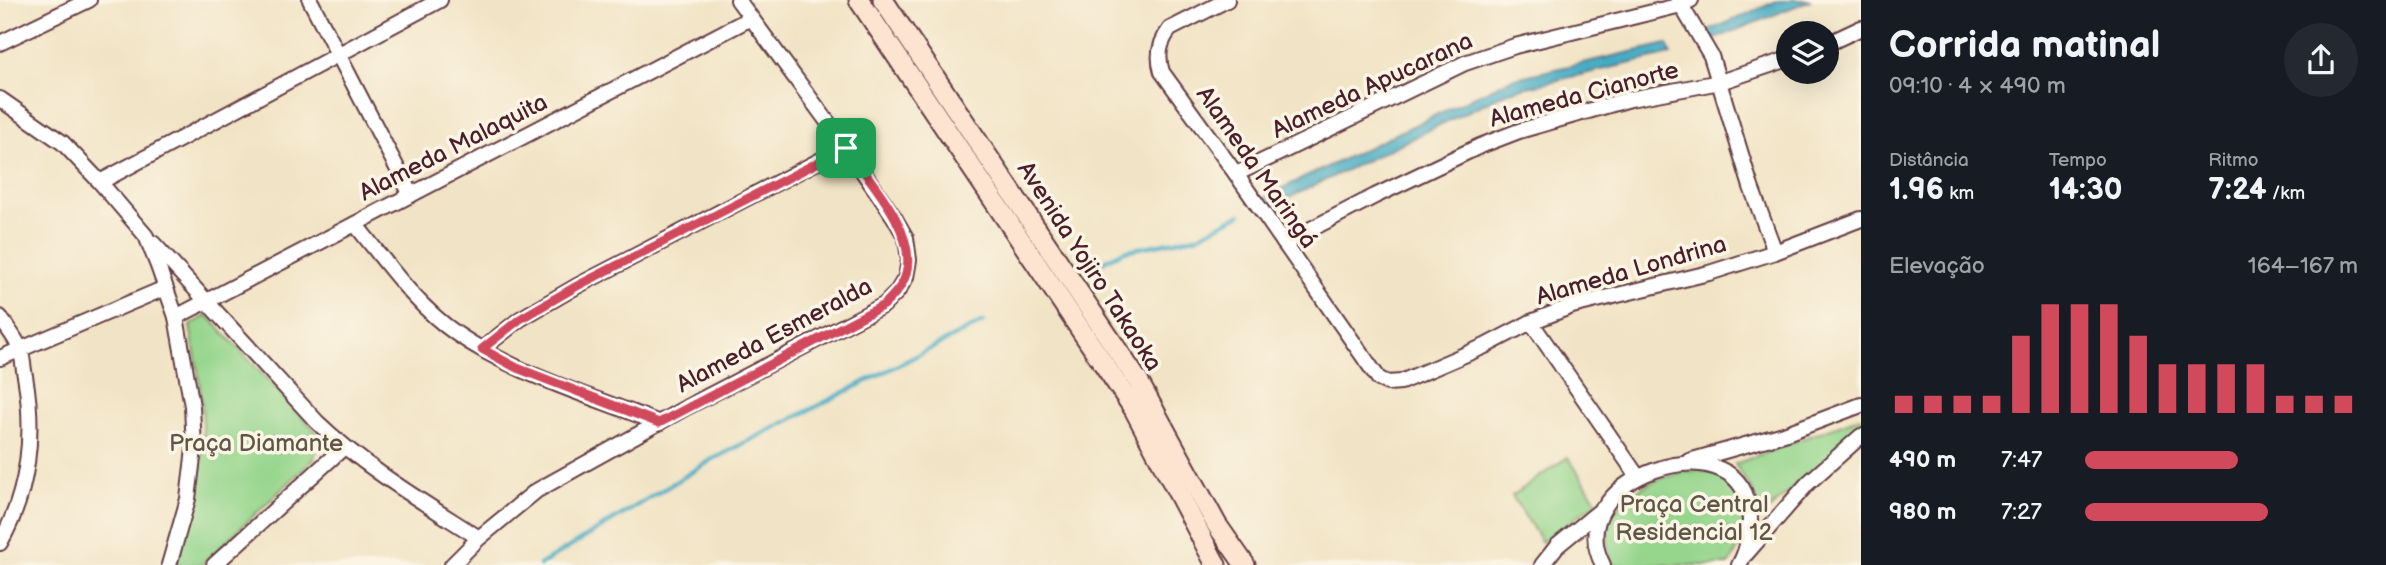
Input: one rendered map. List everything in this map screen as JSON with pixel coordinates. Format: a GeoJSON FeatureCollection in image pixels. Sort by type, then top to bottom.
{"type":"FeatureCollection","features":[{"type":"Feature","properties":{"kind":"main road","name":"Avenida Yojiro Takaoka"},"geometry":{"type":"LineString","coordinates":[[859,0],[1134,409],[1216,565]]}},
{"type":"Feature","properties":{"kind":"main road","name":"Avenida Yojiro Takaoka"},"geometry":{"type":"LineString","coordinates":[[883,0],[1138,381],[1217,525],[1245,565]]}},
{"type":"Feature","properties":{"kind":"street"},"geometry":{"type":"LineString","coordinates":[[0,43],[89,0]]}},
{"type":"Feature","properties":{"kind":"street"},"geometry":{"type":"LineString","coordinates":[[310,0],[411,195]]}},
{"type":"Feature","properties":{"kind":"street"},"geometry":{"type":"LineString","coordinates":[[100,182],[440,0]]}},
{"type":"Feature","properties":{"kind":"street"},"geometry":{"type":"LineString","coordinates":[[482,349],[520,319],[577,286],[846,148],[738,0]]}},
{"type":"Feature","properties":{"kind":"street","name":"Alameda Maringá"},"geometry":{"type":"LineString","coordinates":[[1227,0],[1170,29],[1158,55],[1162,72],[1379,379]]}},
{"type":"Feature","properties":{"kind":"street"},"geometry":{"type":"LineString","coordinates":[[1683,2],[1711,56],[1775,252]]}},
{"type":"Feature","properties":{"kind":"street","name":"Alameda Apucarana"},"geometry":{"type":"LineString","coordinates":[[1236,174],[1465,63],[1515,46],[1683,2]]}},
{"type":"Feature","properties":{"kind":"street","name":"Alameda Malaquita"},"geometry":{"type":"LineString","coordinates":[[176,317],[751,18]]}},
{"type":"Feature","properties":{"kind":"street"},"geometry":{"type":"LineString","coordinates":[[1839,39],[1861,29]]}},
{"type":"Feature","properties":{"kind":"street","name":"Alameda Cianorte"},"geometry":{"type":"LineString","coordinates":[[1284,243],[1410,179],[1519,131],[1630,99],[1720,82],[1776,64]]}},
{"type":"Feature","properties":{"kind":"street"},"geometry":{"type":"LineString","coordinates":[[0,99],[63,143],[317,422],[344,447],[369,467],[479,538]]}},
{"type":"Feature","properties":{"kind":"street","name":"Alameda Esmeralda"},"geometry":{"type":"LineString","coordinates":[[452,565],[479,538],[537,491],[659,423],[884,305],[897,292],[906,277],[909,260],[906,239],[846,148]]}},
{"type":"Feature","properties":{"kind":"street","name":"Alameda Londrina"},"geometry":{"type":"LineString","coordinates":[[1379,379],[1392,384],[1417,377],[1531,322],[1572,306],[1709,273],[1775,252],[1861,219]]}},
{"type":"Feature","properties":{"kind":"street"},"geometry":{"type":"LineString","coordinates":[[355,224],[433,315],[457,334],[517,368],[659,423]]}},
{"type":"Feature","properties":{"kind":"street"},"geometry":{"type":"LineString","coordinates":[[146,236],[176,317],[192,406],[194,449],[188,499],[169,565]]}},
{"type":"Feature","properties":{"kind":"street"},"geometry":{"type":"LineString","coordinates":[[0,358],[165,288]]}},
{"type":"Feature","properties":{"kind":"street"},"geometry":{"type":"LineString","coordinates":[[0,317],[20,349],[29,401],[30,442],[23,486],[12,521],[0,543]]}},
{"type":"Feature","properties":{"kind":"street"},"geometry":{"type":"LineString","coordinates":[[1531,322],[1638,477]]}},
{"type":"Feature","properties":{"kind":"street"},"geometry":{"type":"LineString","coordinates":[[1542,565],[1557,546],[1638,477],[1784,433],[1861,405]]}},
{"type":"Feature","properties":{"kind":"street"},"geometry":{"type":"LineString","coordinates":[[1741,561],[1808,483],[1861,436]]}},
{"type":"Feature","properties":{"kind":"street"},"geometry":{"type":"LineString","coordinates":[[214,565],[344,447]]}},
{"type":"Feature","properties":{"kind":"street"},"geometry":{"type":"LineString","coordinates":[[1677,464],[1713,466],[1728,473],[1740,485],[1748,498],[1750,515],[1741,561]]}},
{"type":"Feature","properties":{"kind":"street"},"geometry":{"type":"LineString","coordinates":[[1599,563],[1597,532],[1603,509]]}},
{"type":"Feature","properties":{"kind":"green space","name":"Praça Diamante"},"geometry":{"type":"Polygon","coordinates":[[[207,315],[319,435],[314,459],[201,565],[175,565],[195,497],[202,455],[202,406],[190,326],[207,315]]]}},
{"type":"Feature","properties":{"kind":"green space"},"geometry":{"type":"Polygon","coordinates":[[[1861,417],[1861,427],[1760,518],[1754,493],[1735,464],[1861,417]]]}},
{"type":"Feature","properties":{"kind":"green space"},"geometry":{"type":"Polygon","coordinates":[[[1568,457],[1597,502],[1542,542],[1512,496],[1568,457]]]}},
{"type":"Feature","properties":{"kind":"green space","name":"Praça Central Residencial 12"},"geometry":{"type":"Polygon","coordinates":[[[1687,471],[1719,474],[1730,482],[1736,492],[1744,524],[1741,540],[1729,565],[1612,565],[1607,545],[1608,528],[1614,513],[1624,501],[1652,482],[1687,471]]]}},
{"type":"Feature","properties":{"kind":"water"},"geometry":{"type":"Polygon","coordinates":[[[1779,0],[1811,0],[1712,40],[1708,31],[1779,0]]]}},
{"type":"Feature","properties":{"kind":"water"},"geometry":{"type":"Polygon","coordinates":[[[1667,44],[1671,54],[1510,91],[1272,206],[1266,196],[1511,79],[1667,44]]]}},
{"type":"Feature","properties":{"kind":"waterway"},"geometry":{"type":"LineString","coordinates":[[1092,267],[1124,251],[1196,237],[1241,214]]}},
{"type":"Feature","properties":{"kind":"waterway"},"geometry":{"type":"LineString","coordinates":[[540,565],[713,459],[983,322]]}},
{"type":"Feature","properties":{"kind":"route"},"geometry":{"type":"LineString","coordinates":[[846,148],[906,239],[909,260],[906,277],[897,292],[884,305],[659,423],[517,368],[482,349],[520,319],[577,286],[846,148]]}}]}
